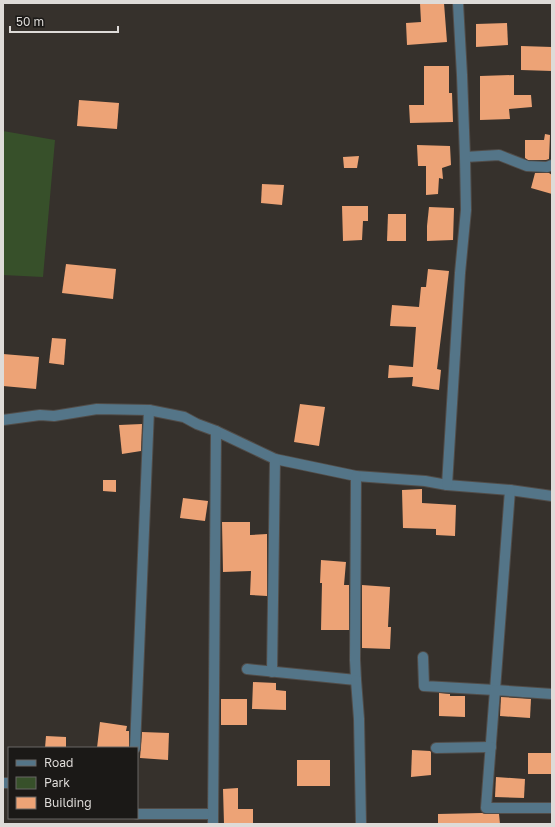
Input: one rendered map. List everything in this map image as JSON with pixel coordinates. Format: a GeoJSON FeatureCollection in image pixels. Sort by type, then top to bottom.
{"type":"FeatureCollection","features":[{"type":"Feature","properties":{"kind":"street"},"geometry":{"type":"LineString","coordinates":[[447,485],[460,273],[466,210],[458,3]]}},
{"type":"Feature","properties":{"kind":"street"},"geometry":{"type":"LineString","coordinates":[[465,157],[499,155],[527,166],[548,167],[552,165]]}},
{"type":"Feature","properties":{"kind":"street"},"geometry":{"type":"LineString","coordinates":[[3,420],[40,415],[54,416],[97,409],[150,410],[184,417],[275,459],[356,476],[425,481],[447,485],[510,490],[552,496]]}},
{"type":"Feature","properties":{"kind":"street"},"geometry":{"type":"LineString","coordinates":[[135,747],[150,410]]}},
{"type":"Feature","properties":{"kind":"street"},"geometry":{"type":"LineString","coordinates":[[138,814],[213,819],[216,431]]}},
{"type":"Feature","properties":{"kind":"street"},"geometry":{"type":"LineString","coordinates":[[272,672],[275,459]]}},
{"type":"Feature","properties":{"kind":"street"},"geometry":{"type":"LineString","coordinates":[[356,476],[355,660],[359,719],[361,824]]}},
{"type":"Feature","properties":{"kind":"street"},"geometry":{"type":"LineString","coordinates":[[510,490],[486,808],[552,808]]}},
{"type":"Feature","properties":{"kind":"street"},"geometry":{"type":"LineString","coordinates":[[423,657],[424,686],[552,694]]}},
{"type":"Feature","properties":{"kind":"street"},"geometry":{"type":"LineString","coordinates":[[247,670],[356,680]]}},
{"type":"Feature","properties":{"kind":"street"},"geometry":{"type":"LineString","coordinates":[[436,748],[491,746]]}},
{"type":"Feature","properties":{"kind":"green space"},"geometry":{"type":"Polygon","coordinates":[[[3,131],[55,140],[43,277],[3,275],[3,131]]]}},
{"type":"Feature","properties":{"kind":"building"},"geometry":{"type":"Polygon","coordinates":[[[420,3],[444,3],[447,42],[407,45],[406,23],[421,22],[420,3]]]}},
{"type":"Feature","properties":{"kind":"building"},"geometry":{"type":"Polygon","coordinates":[[[507,23],[508,45],[476,47],[476,24],[507,23]]]}},
{"type":"Feature","properties":{"kind":"building"},"geometry":{"type":"Polygon","coordinates":[[[521,46],[552,47],[552,71],[521,70],[521,46]]]}},
{"type":"Feature","properties":{"kind":"building"},"geometry":{"type":"Polygon","coordinates":[[[424,66],[449,66],[449,93],[452,93],[453,122],[410,123],[409,105],[424,105],[424,66]]]}},
{"type":"Feature","properties":{"kind":"building"},"geometry":{"type":"Polygon","coordinates":[[[514,75],[514,95],[531,95],[532,107],[509,109],[510,119],[480,120],[480,76],[514,75]]]}},
{"type":"Feature","properties":{"kind":"building"},"geometry":{"type":"Polygon","coordinates":[[[79,100],[119,103],[117,129],[77,126],[79,100]]]}},
{"type":"Feature","properties":{"kind":"building"},"geometry":{"type":"Polygon","coordinates":[[[545,134],[550,135],[549,159],[528,160],[525,158],[525,140],[544,140],[545,134]]]}},
{"type":"Feature","properties":{"kind":"building"},"geometry":{"type":"Polygon","coordinates":[[[417,145],[450,146],[451,165],[442,168],[443,179],[439,178],[438,194],[426,195],[426,166],[418,166],[417,145]]]}},
{"type":"Feature","properties":{"kind":"building"},"geometry":{"type":"Polygon","coordinates":[[[359,156],[357,168],[344,168],[343,157],[359,156]]]}},
{"type":"Feature","properties":{"kind":"building"},"geometry":{"type":"Polygon","coordinates":[[[535,173],[549,173],[552,175],[552,194],[531,188],[535,173]]]}},
{"type":"Feature","properties":{"kind":"building"},"geometry":{"type":"Polygon","coordinates":[[[262,184],[284,185],[282,205],[261,203],[262,184]]]}},
{"type":"Feature","properties":{"kind":"building"},"geometry":{"type":"Polygon","coordinates":[[[342,206],[368,206],[368,221],[363,221],[362,240],[343,241],[342,206]]]}},
{"type":"Feature","properties":{"kind":"building"},"geometry":{"type":"Polygon","coordinates":[[[429,207],[454,208],[453,240],[427,241],[429,207]]]}},
{"type":"Feature","properties":{"kind":"building"},"geometry":{"type":"Polygon","coordinates":[[[388,214],[406,214],[406,241],[387,241],[388,214]]]}},
{"type":"Feature","properties":{"kind":"building"},"geometry":{"type":"Polygon","coordinates":[[[66,264],[116,269],[113,299],[62,293],[66,264]]]}},
{"type":"Feature","properties":{"kind":"building"},"geometry":{"type":"Polygon","coordinates":[[[428,269],[449,271],[437,369],[441,370],[439,390],[412,386],[413,377],[388,378],[389,365],[413,367],[416,327],[390,326],[392,305],[419,307],[421,287],[426,287],[428,269]]]}},
{"type":"Feature","properties":{"kind":"building"},"geometry":{"type":"Polygon","coordinates":[[[52,338],[66,339],[64,365],[49,363],[52,338]]]}},
{"type":"Feature","properties":{"kind":"building"},"geometry":{"type":"Polygon","coordinates":[[[3,354],[39,357],[36,389],[3,386],[3,354]]]}},
{"type":"Feature","properties":{"kind":"building"},"geometry":{"type":"Polygon","coordinates":[[[300,404],[325,407],[319,446],[294,442],[300,404]]]}},
{"type":"Feature","properties":{"kind":"building"},"geometry":{"type":"Polygon","coordinates":[[[142,424],[141,451],[122,454],[119,425],[142,424]]]}},
{"type":"Feature","properties":{"kind":"building"},"geometry":{"type":"Polygon","coordinates":[[[103,480],[116,480],[116,492],[103,491],[103,480]]]}},
{"type":"Feature","properties":{"kind":"building"},"geometry":{"type":"Polygon","coordinates":[[[422,489],[422,503],[456,505],[455,536],[436,535],[436,529],[403,528],[402,490],[422,489]]]}},
{"type":"Feature","properties":{"kind":"building"},"geometry":{"type":"Polygon","coordinates":[[[183,498],[208,501],[205,521],[180,518],[183,498]]]}},
{"type":"Feature","properties":{"kind":"building"},"geometry":{"type":"Polygon","coordinates":[[[222,522],[250,522],[250,535],[267,534],[267,596],[250,595],[251,571],[223,572],[222,522]]]}},
{"type":"Feature","properties":{"kind":"building"},"geometry":{"type":"Polygon","coordinates":[[[321,560],[346,562],[344,585],[349,585],[349,630],[321,630],[321,560]]]}},
{"type":"Feature","properties":{"kind":"building"},"geometry":{"type":"Polygon","coordinates":[[[362,585],[390,587],[388,627],[391,627],[390,649],[362,648],[362,585]]]}},
{"type":"Feature","properties":{"kind":"building"},"geometry":{"type":"Polygon","coordinates":[[[253,682],[276,683],[276,690],[286,691],[286,710],[252,709],[253,682]]]}},
{"type":"Feature","properties":{"kind":"building"},"geometry":{"type":"Polygon","coordinates":[[[439,693],[450,694],[450,696],[465,696],[465,717],[439,716],[439,693]]]}},
{"type":"Feature","properties":{"kind":"building"},"geometry":{"type":"Polygon","coordinates":[[[501,697],[531,699],[530,718],[500,716],[501,697]]]}},
{"type":"Feature","properties":{"kind":"building"},"geometry":{"type":"Polygon","coordinates":[[[221,699],[247,699],[247,725],[221,725],[221,699]]]}},
{"type":"Feature","properties":{"kind":"building"},"geometry":{"type":"Polygon","coordinates":[[[100,722],[127,726],[126,731],[129,731],[129,747],[97,747],[100,722]]]}},
{"type":"Feature","properties":{"kind":"building"},"geometry":{"type":"Polygon","coordinates":[[[142,732],[169,733],[168,760],[140,758],[142,732]]]}},
{"type":"Feature","properties":{"kind":"building"},"geometry":{"type":"Polygon","coordinates":[[[46,736],[66,737],[66,747],[45,747],[46,736]]]}},
{"type":"Feature","properties":{"kind":"building"},"geometry":{"type":"Polygon","coordinates":[[[412,750],[431,752],[431,775],[411,777],[412,750]]]}},
{"type":"Feature","properties":{"kind":"building"},"geometry":{"type":"Polygon","coordinates":[[[528,753],[551,753],[552,774],[528,774],[528,753]]]}},
{"type":"Feature","properties":{"kind":"building"},"geometry":{"type":"Polygon","coordinates":[[[297,760],[330,760],[330,786],[297,786],[297,760]]]}},
{"type":"Feature","properties":{"kind":"building"},"geometry":{"type":"Polygon","coordinates":[[[496,777],[525,779],[524,798],[495,797],[496,777]]]}},
{"type":"Feature","properties":{"kind":"building"},"geometry":{"type":"Polygon","coordinates":[[[238,788],[238,809],[253,809],[253,824],[224,824],[223,789],[238,788]]]}},
{"type":"Feature","properties":{"kind":"building"},"geometry":{"type":"Polygon","coordinates":[[[438,814],[499,814],[500,824],[438,824],[438,814]]]}}]}
